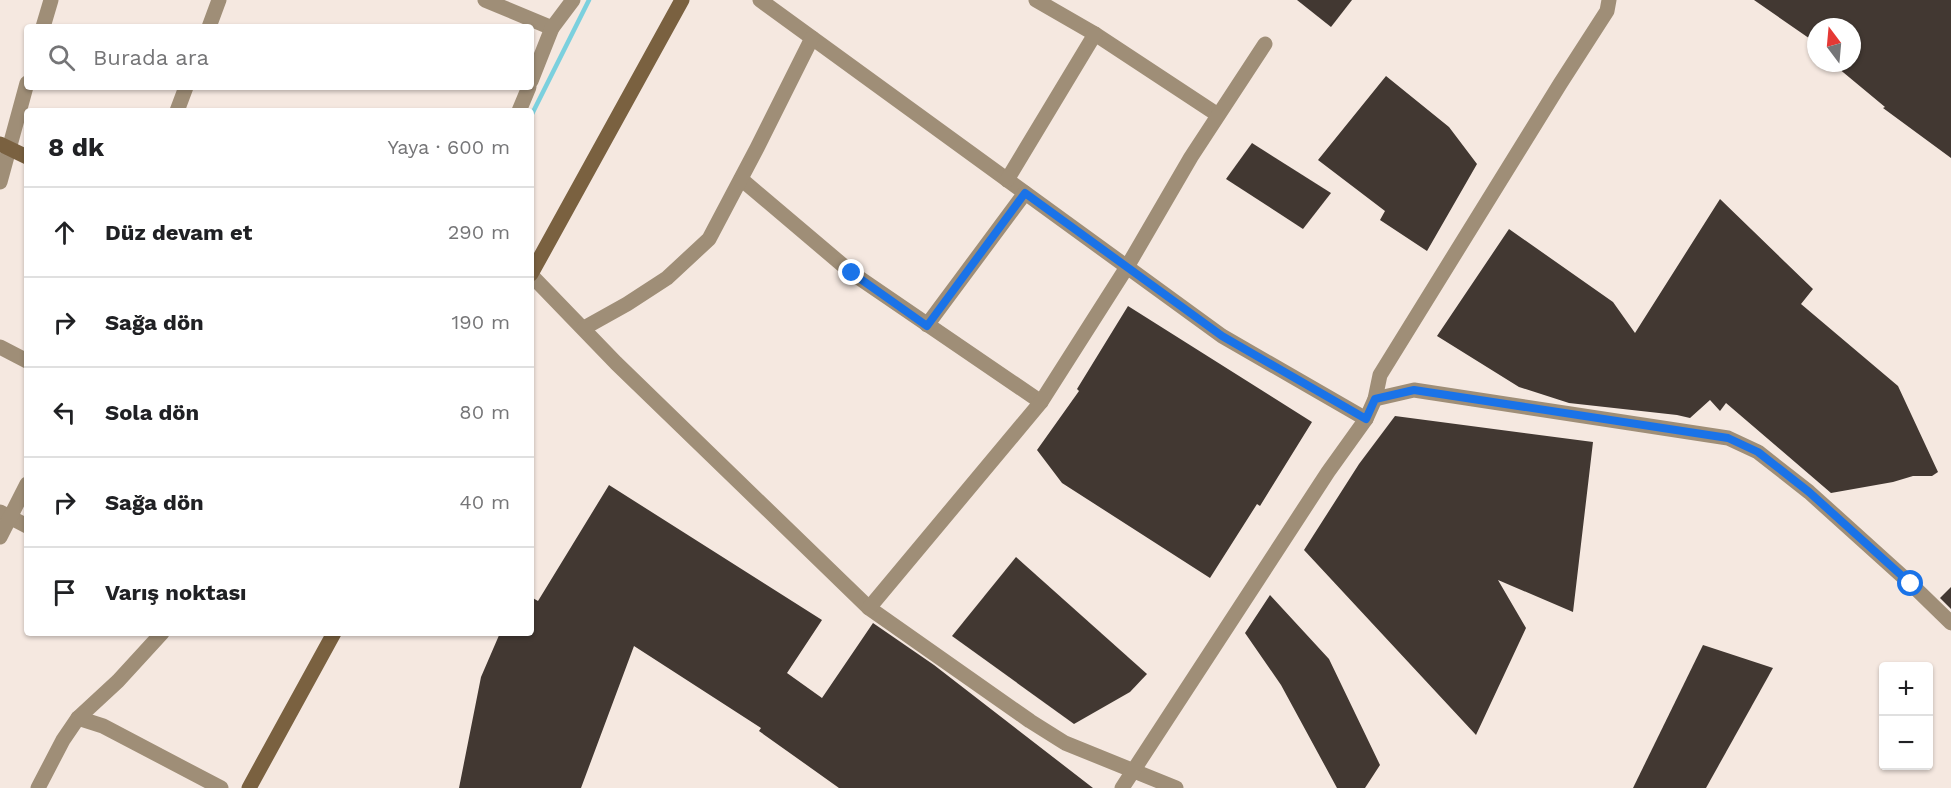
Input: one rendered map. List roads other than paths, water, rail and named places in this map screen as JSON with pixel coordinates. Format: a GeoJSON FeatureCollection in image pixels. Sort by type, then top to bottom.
{"type":"FeatureCollection","features":[{"type":"Feature","properties":{"kind":"street"},"geometry":{"type":"LineString","coordinates":[[44,24],[51,0]]}},
{"type":"Feature","properties":{"kind":"street"},"geometry":{"type":"LineString","coordinates":[[209,24],[219,0]]}},
{"type":"Feature","properties":{"kind":"street"},"geometry":{"type":"LineString","coordinates":[[485,0],[552,28]]}},
{"type":"Feature","properties":{"kind":"street"},"geometry":{"type":"LineString","coordinates":[[534,73],[552,28],[573,0]]}},
{"type":"Feature","properties":{"kind":"street"},"geometry":{"type":"LineString","coordinates":[[534,270],[682,0]]}},
{"type":"Feature","properties":{"kind":"street"},"geometry":{"type":"LineString","coordinates":[[760,0],[1222,336],[1366,419]]}},
{"type":"Feature","properties":{"kind":"street"},"geometry":{"type":"LineString","coordinates":[[1036,0],[1095,34],[1218,115]]}},
{"type":"Feature","properties":{"kind":"street"},"geometry":{"type":"LineString","coordinates":[[1122,788],[1328,472],[1366,419],[1375,399],[1380,375],[1607,11],[1609,0]]}},
{"type":"Feature","properties":{"kind":"street"},"geometry":{"type":"LineString","coordinates":[[1007,180],[1095,34]]}},
{"type":"Feature","properties":{"kind":"street"},"geometry":{"type":"LineString","coordinates":[[584,328],[667,278],[709,239],[812,38]]}},
{"type":"Feature","properties":{"kind":"street"},"geometry":{"type":"LineString","coordinates":[[869,608],[1041,402],[1127,267],[1191,157],[1265,44]]}},
{"type":"Feature","properties":{"kind":"street"},"geometry":{"type":"LineString","coordinates":[[0,182],[4,146],[24,90]]}},
{"type":"Feature","properties":{"kind":"street"},"geometry":{"type":"LineString","coordinates":[[181,108],[185,90]]}},
{"type":"Feature","properties":{"kind":"street"},"geometry":{"type":"LineString","coordinates":[[520,108],[528,90]]}},
{"type":"Feature","properties":{"kind":"street"},"geometry":{"type":"LineString","coordinates":[[4,146],[24,156]]}},
{"type":"Feature","properties":{"kind":"street"},"geometry":{"type":"LineString","coordinates":[[741,178],[852,273],[1041,402]]}},
{"type":"Feature","properties":{"kind":"street"},"geometry":{"type":"LineString","coordinates":[[927,326],[1025,193]]}},
{"type":"Feature","properties":{"kind":"street"},"geometry":{"type":"LineString","coordinates":[[534,278],[616,363],[869,608],[1047,732],[1133,772],[1176,788]]}},
{"type":"Feature","properties":{"kind":"street"},"geometry":{"type":"LineString","coordinates":[[0,347],[24,359]]}},
{"type":"Feature","properties":{"kind":"street"},"geometry":{"type":"LineString","coordinates":[[1375,399],[1414,390],[1728,438],[1758,452],[1809,492],[1951,623]]}},
{"type":"Feature","properties":{"kind":"street"},"geometry":{"type":"LineString","coordinates":[[0,537],[5,515],[24,488]]}},
{"type":"Feature","properties":{"kind":"street"},"geometry":{"type":"LineString","coordinates":[[5,515],[24,524]]}},
{"type":"Feature","properties":{"kind":"street"},"geometry":{"type":"LineString","coordinates":[[38,788],[63,740],[78,718],[118,681],[159,636]]}},
{"type":"Feature","properties":{"kind":"street"},"geometry":{"type":"LineString","coordinates":[[249,788],[332,636]]}},
{"type":"Feature","properties":{"kind":"street"},"geometry":{"type":"LineString","coordinates":[[78,718],[103,726],[221,788]]}},
{"type":"Feature","properties":{"kind":"waterway"},"geometry":{"type":"LineString","coordinates":[[534,110],[589,0]]}}]}
